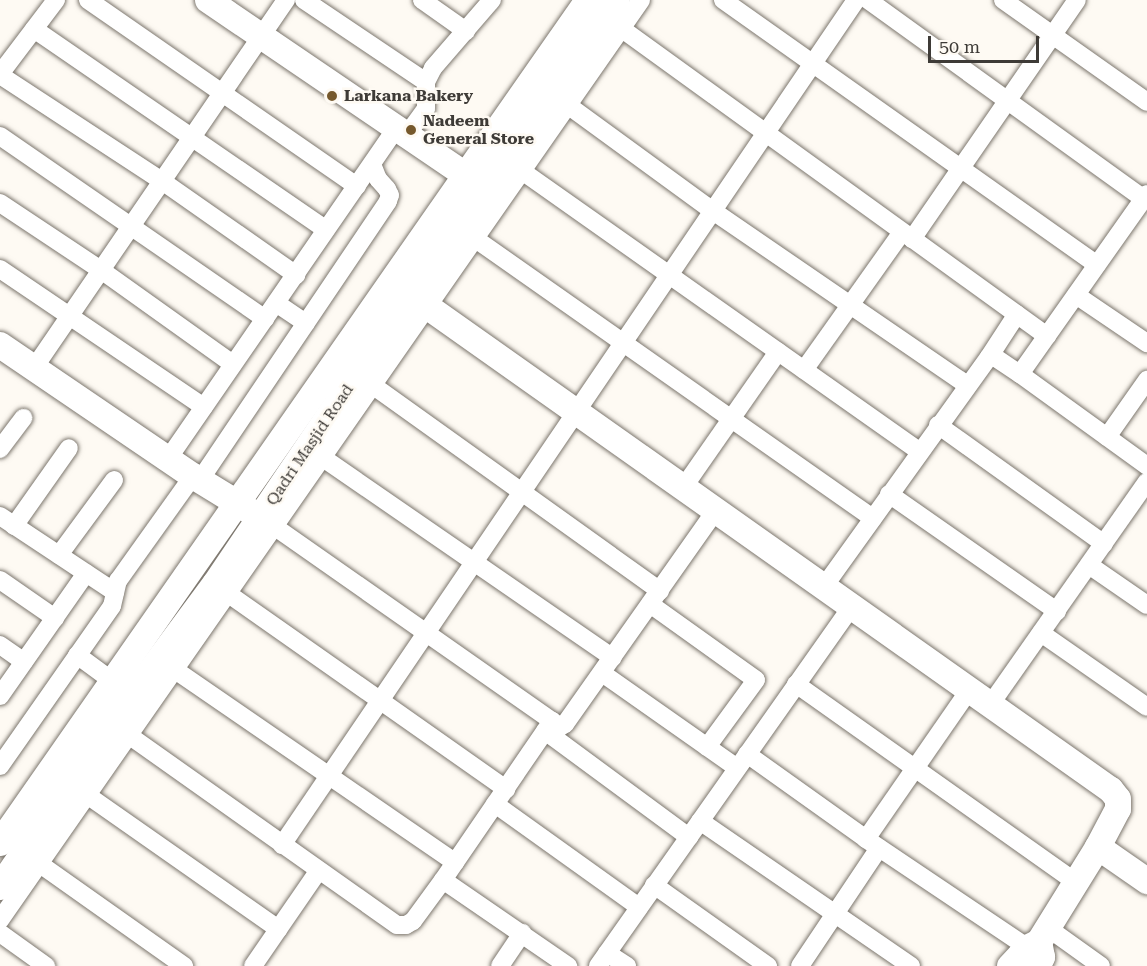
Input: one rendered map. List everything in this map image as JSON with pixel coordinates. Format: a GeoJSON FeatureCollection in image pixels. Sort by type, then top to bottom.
{"type":"FeatureCollection","features":[{"type":"Feature","properties":{"kind":"street"},"geometry":{"type":"LineString","coordinates":[[56,0],[0,74],[162,181],[296,275]]}},
{"type":"Feature","properties":{"kind":"street"},"geometry":{"type":"LineString","coordinates":[[87,0],[357,186]]}},
{"type":"Feature","properties":{"kind":"street"},"geometry":{"type":"LineString","coordinates":[[208,0],[475,182]]}},
{"type":"Feature","properties":{"kind":"street"},"geometry":{"type":"LineString","coordinates":[[34,368],[286,0]]}},
{"type":"Feature","properties":{"kind":"street"},"geometry":{"type":"LineString","coordinates":[[304,0],[426,82]]}},
{"type":"Feature","properties":{"kind":"street"},"geometry":{"type":"LineString","coordinates":[[422,0],[466,31]]}},
{"type":"Feature","properties":{"kind":"street"},"geometry":{"type":"LineString","coordinates":[[168,459],[372,164],[426,108],[426,82],[433,68],[492,0]]}},
{"type":"Feature","properties":{"kind":"street"},"geometry":{"type":"LineString","coordinates":[[608,11],[640,0]]}},
{"type":"Feature","properties":{"kind":"street"},"geometry":{"type":"LineString","coordinates":[[723,0],[1097,265]]}},
{"type":"Feature","properties":{"kind":"street"},"geometry":{"type":"LineString","coordinates":[[282,845],[856,0]]}},
{"type":"Feature","properties":{"kind":"street"},"geometry":{"type":"LineString","coordinates":[[868,0],[887,5],[1008,100],[1145,196],[1020,374]]}},
{"type":"Feature","properties":{"kind":"street"},"geometry":{"type":"LineString","coordinates":[[1003,0],[1147,102]]}},
{"type":"Feature","properties":{"kind":"street"},"geometry":{"type":"LineString","coordinates":[[804,370],[851,305],[960,168],[1077,0]]}},
{"type":"Feature","properties":{"kind":"street"},"geometry":{"type":"LineString","coordinates":[[608,11],[765,134],[1047,336]]}},
{"type":"Feature","properties":{"kind":"street","name":"Qadri Masjid Road"},"geometry":{"type":"LineString","coordinates":[[475,182],[513,165],[560,99],[608,11]]}},
{"type":"Feature","properties":{"kind":"street","name":"Qadri Masjid Road"},"geometry":{"type":"LineString","coordinates":[[0,887],[237,503],[475,182],[608,11]]}},
{"type":"Feature","properties":{"kind":"street"},"geometry":{"type":"LineString","coordinates":[[34,28],[326,230]]}},
{"type":"Feature","properties":{"kind":"street"},"geometry":{"type":"LineString","coordinates":[[560,99],[713,211],[967,385]]}},
{"type":"Feature","properties":{"kind":"street"},"geometry":{"type":"LineString","coordinates":[[0,136],[265,319]]}},
{"type":"Feature","properties":{"kind":"street"},"geometry":{"type":"LineString","coordinates":[[0,766],[112,606],[118,581],[197,478],[388,201],[390,195],[378,179],[372,164]]}},
{"type":"Feature","properties":{"kind":"street"},"geometry":{"type":"LineString","coordinates":[[873,518],[467,234],[513,165],[920,452]]}},
{"type":"Feature","properties":{"kind":"street","name":"Qadri Masjid Road"},"geometry":{"type":"LineString","coordinates":[[122,688],[166,664],[222,589],[467,234],[475,182]]}},
{"type":"Feature","properties":{"kind":"street"},"geometry":{"type":"LineString","coordinates":[[0,203],[101,270],[233,364]]}},
{"type":"Feature","properties":{"kind":"street"},"geometry":{"type":"LineString","coordinates":[[0,269],[204,407]]}},
{"type":"Feature","properties":{"kind":"street"},"geometry":{"type":"LineString","coordinates":[[1076,295],[1147,343]]}},
{"type":"Feature","properties":{"kind":"street"},"geometry":{"type":"LineString","coordinates":[[420,301],[1111,790],[1118,799],[1118,809],[1077,883],[1034,951]]}},
{"type":"Feature","properties":{"kind":"street"},"geometry":{"type":"LineString","coordinates":[[276,303],[306,323]]}},
{"type":"Feature","properties":{"kind":"street"},"geometry":{"type":"LineString","coordinates":[[823,588],[989,357],[1017,314]]}},
{"type":"Feature","properties":{"kind":"street"},"geometry":{"type":"LineString","coordinates":[[2,350],[34,368],[168,459],[268,522],[427,631],[689,837]]}},
{"type":"Feature","properties":{"kind":"street"},"geometry":{"type":"LineString","coordinates":[[683,488],[778,352]]}},
{"type":"Feature","properties":{"kind":"street"},"geometry":{"type":"LineString","coordinates":[[989,357],[993,356],[1020,374],[1147,466]]}},
{"type":"Feature","properties":{"kind":"street"},"geometry":{"type":"LineString","coordinates":[[365,380],[521,492],[756,680],[707,747]]}},
{"type":"Feature","properties":{"kind":"street"},"geometry":{"type":"LineString","coordinates":[[1107,437],[1147,380]]}},
{"type":"Feature","properties":{"kind":"street"},"geometry":{"type":"LineString","coordinates":[[0,449],[23,418]]}},
{"type":"Feature","properties":{"kind":"street"},"geometry":{"type":"LineString","coordinates":[[938,425],[1104,544]]}},
{"type":"Feature","properties":{"kind":"street"},"geometry":{"type":"LineString","coordinates":[[69,448],[7,521],[115,592]]}},
{"type":"Feature","properties":{"kind":"street"},"geometry":{"type":"LineString","coordinates":[[315,452],[613,658]]}},
{"type":"Feature","properties":{"kind":"street"},"geometry":{"type":"LineString","coordinates":[[59,555],[114,480]]}},
{"type":"Feature","properties":{"kind":"street"},"geometry":{"type":"LineString","coordinates":[[990,705],[1104,544],[1141,502],[1147,483]]}},
{"type":"Feature","properties":{"kind":"street"},"geometry":{"type":"LineString","coordinates":[[889,494],[1057,611]]}},
{"type":"Feature","properties":{"kind":"street"},"geometry":{"type":"LineString","coordinates":[[549,726],[560,727],[565,724],[715,511]]}},
{"type":"Feature","properties":{"kind":"street"},"geometry":{"type":"LineString","coordinates":[[1089,565],[1147,605]]}},
{"type":"Feature","properties":{"kind":"street"},"geometry":{"type":"LineString","coordinates":[[0,696],[86,573]]}},
{"type":"Feature","properties":{"kind":"street"},"geometry":{"type":"LineString","coordinates":[[0,580],[55,618]]}},
{"type":"Feature","properties":{"kind":"street"},"geometry":{"type":"LineString","coordinates":[[222,589],[506,789]]}},
{"type":"Feature","properties":{"kind":"street"},"geometry":{"type":"LineString","coordinates":[[627,966],[602,959],[850,607]]}},
{"type":"Feature","properties":{"kind":"street"},"geometry":{"type":"LineString","coordinates":[[1041,633],[1147,707]]}},
{"type":"Feature","properties":{"kind":"street"},"geometry":{"type":"LineString","coordinates":[[0,645],[24,662]]}},
{"type":"Feature","properties":{"kind":"street"},"geometry":{"type":"LineString","coordinates":[[77,655],[122,688]]}},
{"type":"Feature","properties":{"kind":"street"},"geometry":{"type":"LineString","coordinates":[[455,862],[166,664],[120,729],[397,925],[406,925],[413,921],[443,880],[549,726]]}},
{"type":"Feature","properties":{"kind":"street"},"geometry":{"type":"LineString","coordinates":[[602,673],[707,747],[742,761],[873,844],[1034,951],[1101,966]]}},
{"type":"Feature","properties":{"kind":"street"},"geometry":{"type":"LineString","coordinates":[[796,684],[1077,883]]}},
{"type":"Feature","properties":{"kind":"street","name":"Qadri Masjid Road"},"geometry":{"type":"LineString","coordinates":[[20,853],[78,789],[120,729],[122,688]]}},
{"type":"Feature","properties":{"kind":"street"},"geometry":{"type":"LineString","coordinates":[[800,966],[873,844],[915,768],[969,690]]}},
{"type":"Feature","properties":{"kind":"street"},"geometry":{"type":"LineString","coordinates":[[0,734],[15,744]]}},
{"type":"Feature","properties":{"kind":"street"},"geometry":{"type":"LineString","coordinates":[[78,789],[279,929]]}},
{"type":"Feature","properties":{"kind":"street"},"geometry":{"type":"LineString","coordinates":[[495,804],[639,907]]}},
{"type":"Feature","properties":{"kind":"street"},"geometry":{"type":"LineString","coordinates":[[700,821],[911,966]]}},
{"type":"Feature","properties":{"kind":"street"},"geometry":{"type":"LineString","coordinates":[[1098,847],[1147,881]]}},
{"type":"Feature","properties":{"kind":"street"},"geometry":{"type":"LineString","coordinates":[[0,920],[20,853],[184,966]]}},
{"type":"Feature","properties":{"kind":"street"},"geometry":{"type":"LineString","coordinates":[[254,966],[319,870]]}},
{"type":"Feature","properties":{"kind":"street"},"geometry":{"type":"LineString","coordinates":[[443,880],[568,966]]}},
{"type":"Feature","properties":{"kind":"street"},"geometry":{"type":"LineString","coordinates":[[654,885],[768,966]]}},
{"type":"Feature","properties":{"kind":"street"},"geometry":{"type":"LineString","coordinates":[[0,933],[46,966]]}},
{"type":"Feature","properties":{"kind":"street"},"geometry":{"type":"LineString","coordinates":[[500,966],[522,933]]}},
{"type":"Feature","properties":{"kind":"place","name":"Larkana Bakery"},"geometry":{"type":"Point","coordinates":[332,96]}},
{"type":"Feature","properties":{"kind":"place","name":"Nadeem General Store"},"geometry":{"type":"Point","coordinates":[411,130]}}]}
